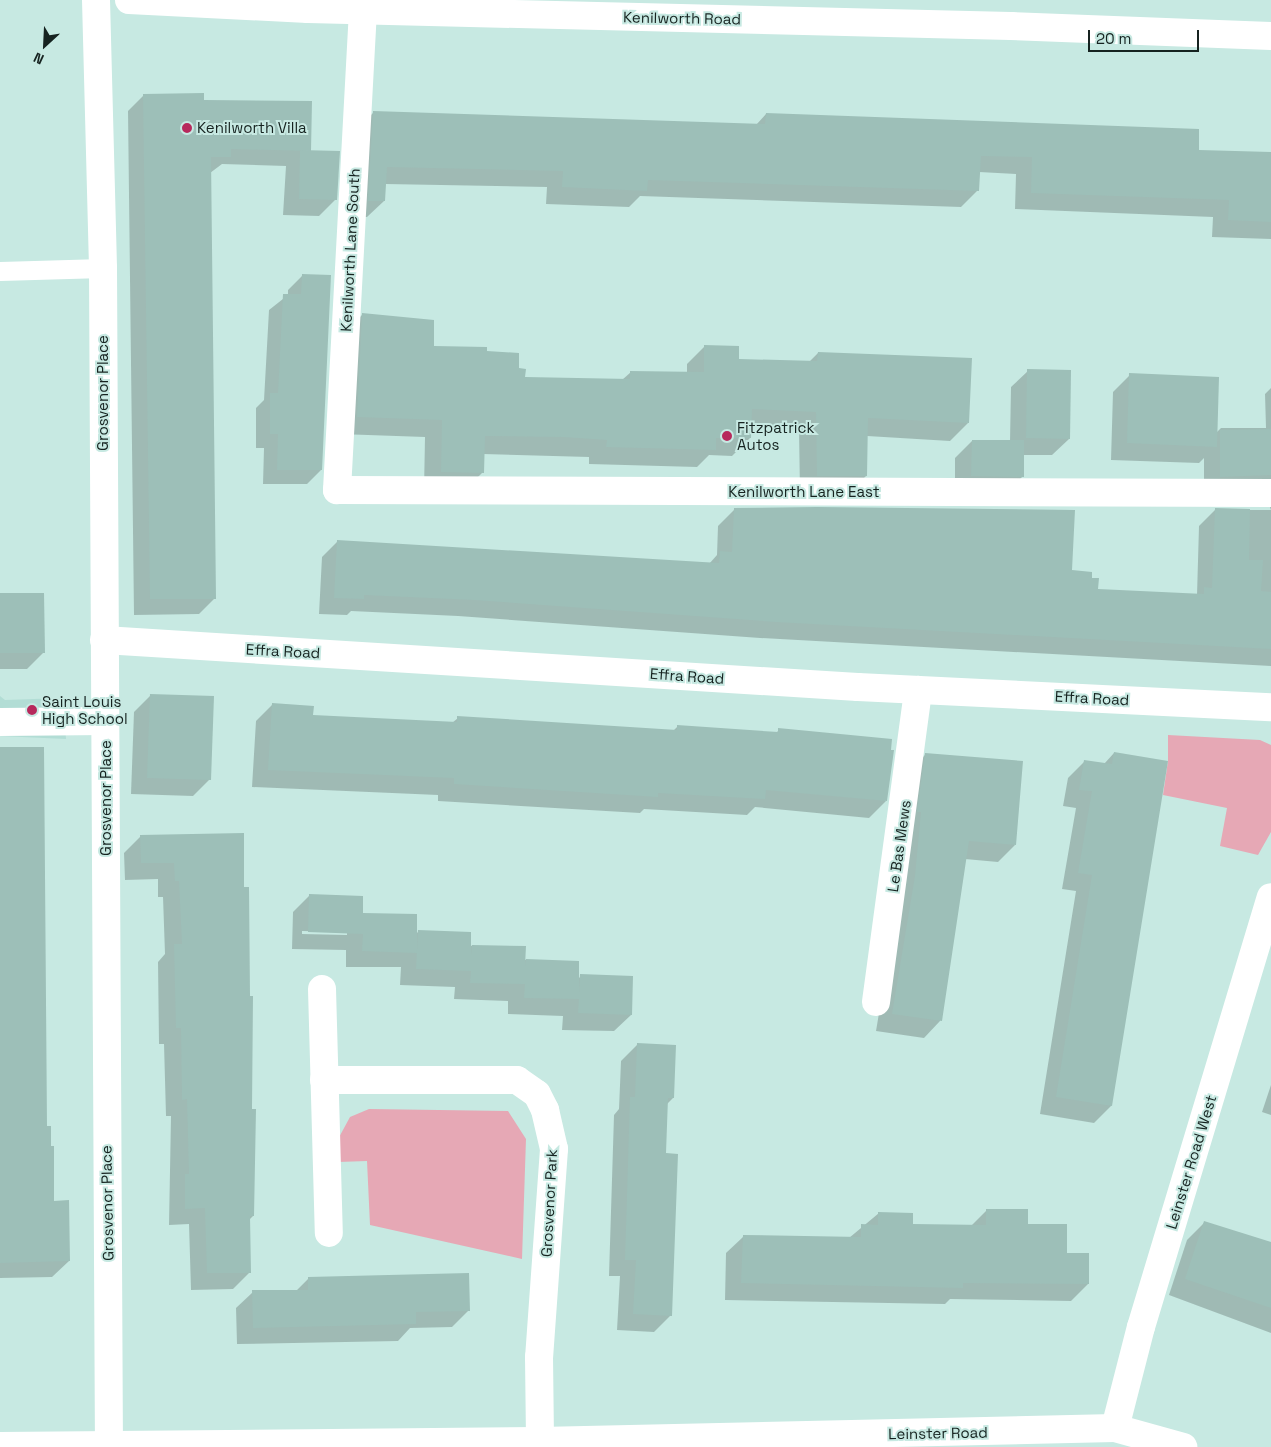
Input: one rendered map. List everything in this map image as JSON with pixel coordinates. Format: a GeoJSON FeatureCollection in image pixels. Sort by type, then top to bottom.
{"type":"FeatureCollection","features":[{"type":"Feature","properties":{"kind":"street","name":"Grosvenor Place"},"geometry":{"type":"LineString","coordinates":[[96,0],[103,268],[109,1446]]}},
{"type":"Feature","properties":{"kind":"street","name":"Kenilworth Road"},"geometry":{"type":"LineString","coordinates":[[129,0],[363,10],[1271,36]]}},
{"type":"Feature","properties":{"kind":"street","name":"Kenilworth Lane South"},"geometry":{"type":"LineString","coordinates":[[337,490],[363,10]]}},
{"type":"Feature","properties":{"kind":"street","name":"Kenilworth Lane East"},"geometry":{"type":"LineString","coordinates":[[337,490],[1271,493]]}},
{"type":"Feature","properties":{"kind":"street","name":"Effra Road"},"geometry":{"type":"LineString","coordinates":[[104,640],[918,690],[1271,708]]}},
{"type":"Feature","properties":{"kind":"street","name":"Le Bas Mews"},"geometry":{"type":"LineString","coordinates":[[876,1002],[918,690]]}},
{"type":"Feature","properties":{"kind":"street"},"geometry":{"type":"LineString","coordinates":[[0,722],[106,721]]}},
{"type":"Feature","properties":{"kind":"street","name":"Leinster Road West"},"geometry":{"type":"LineString","coordinates":[[1116,1428],[1141,1326],[1271,897]]}},
{"type":"Feature","properties":{"kind":"street"},"geometry":{"type":"LineString","coordinates":[[322,989],[328,1233]]}},
{"type":"Feature","properties":{"kind":"street","name":"Grosvenor Park"},"geometry":{"type":"LineString","coordinates":[[324,1080],[517,1080],[537,1094],[545,1110],[554,1149],[539,1357],[540,1441]]}},
{"type":"Feature","properties":{"kind":"street","name":"Leinster Road"},"geometry":{"type":"LineString","coordinates":[[0,1446],[540,1441],[1116,1428],[1183,1447]]}},
{"type":"Feature","properties":{"kind":"lane"},"geometry":{"type":"LineString","coordinates":[[0,270],[103,268]]}},
{"type":"Feature","properties":{"kind":"shaded area","name":"Saint Louis High School"},"geometry":{"type":"Polygon","coordinates":[[[0,696],[5,700],[63,698],[66,739],[0,736],[0,696]]]}},
{"type":"Feature","properties":{"kind":"shaded area"},"geometry":{"type":"Polygon","coordinates":[[[1168,735],[1260,740],[1271,745],[1271,832],[1258,855],[1220,846],[1227,808],[1163,795],[1168,761],[1168,735]]]}},
{"type":"Feature","properties":{"kind":"shaded area"},"geometry":{"type":"Polygon","coordinates":[[[369,1109],[508,1111],[526,1139],[522,1259],[370,1225],[367,1161],[338,1162],[337,1141],[350,1117],[369,1109]]]}},
{"type":"Feature","properties":{"kind":"building"},"geometry":{"type":"Polygon","coordinates":[[[204,93],[204,100],[312,101],[311,151],[231,149],[231,157],[211,157],[216,599],[150,599],[143,94],[204,93]]]}},
{"type":"Feature","properties":{"kind":"building"},"geometry":{"type":"Polygon","coordinates":[[[373,111],[765,124],[766,113],[1199,129],[1199,150],[1271,152],[1271,222],[1228,220],[1229,200],[1031,193],[1032,157],[981,156],[979,191],[648,180],[647,191],[562,187],[563,171],[387,167],[385,201],[368,201],[373,111]]]}},
{"type":"Feature","properties":{"kind":"building"},"geometry":{"type":"Polygon","coordinates":[[[300,150],[340,151],[337,200],[299,199],[300,150]]]}},
{"type":"Feature","properties":{"kind":"building"},"geometry":{"type":"Polygon","coordinates":[[[302,274],[331,275],[322,470],[277,470],[278,434],[270,434],[270,393],[278,393],[283,294],[301,294],[302,274]]]}},
{"type":"Feature","properties":{"kind":"building"},"geometry":{"type":"Polygon","coordinates":[[[362,313],[434,320],[434,346],[487,347],[487,351],[519,353],[519,368],[526,369],[525,377],[630,379],[630,371],[704,372],[704,345],[739,346],[739,359],[817,361],[818,352],[972,358],[969,423],[868,418],[867,476],[817,476],[816,412],[752,409],[751,438],[716,438],[716,450],[606,447],[607,440],[564,437],[485,436],[484,473],[441,472],[442,420],[357,417],[362,313]]]}},
{"type":"Feature","properties":{"kind":"building"},"geometry":{"type":"Polygon","coordinates":[[[1027,369],[1071,370],[1070,439],[1026,438],[1027,369]]]}},
{"type":"Feature","properties":{"kind":"building"},"geometry":{"type":"Polygon","coordinates":[[[1129,373],[1219,377],[1217,447],[1127,443],[1129,373]]]}},
{"type":"Feature","properties":{"kind":"building"},"geometry":{"type":"Polygon","coordinates":[[[1271,429],[1271,475],[1220,477],[1220,430],[1271,429]]]}},
{"type":"Feature","properties":{"kind":"building"},"geometry":{"type":"Polygon","coordinates":[[[972,440],[1024,440],[1024,477],[971,476],[972,440]]]}},
{"type":"Feature","properties":{"kind":"building"},"geometry":{"type":"Polygon","coordinates":[[[734,508],[1075,510],[1072,570],[1092,572],[1092,578],[1099,578],[1098,589],[1204,594],[1204,587],[1212,588],[1215,508],[1250,509],[1249,560],[1263,560],[1261,591],[1271,592],[1271,649],[776,622],[475,600],[364,595],[364,599],[334,598],[337,540],[719,563],[720,551],[732,552],[734,508]]]}},
{"type":"Feature","properties":{"kind":"building"},"geometry":{"type":"Polygon","coordinates":[[[0,593],[44,593],[45,653],[0,653],[0,593]]]}},
{"type":"Feature","properties":{"kind":"building"},"geometry":{"type":"Polygon","coordinates":[[[150,694],[214,696],[211,780],[147,778],[150,694]]]}},
{"type":"Feature","properties":{"kind":"building"},"geometry":{"type":"Polygon","coordinates":[[[272,703],[314,706],[313,715],[457,722],[457,716],[677,730],[677,725],[778,732],[778,728],[892,739],[891,750],[894,750],[887,801],[766,790],[765,799],[658,793],[658,797],[454,784],[454,778],[268,770],[272,703]]]}},
{"type":"Feature","properties":{"kind":"building"},"geometry":{"type":"Polygon","coordinates":[[[0,747],[44,747],[47,1126],[51,1126],[51,1146],[54,1146],[54,1201],[69,1200],[70,1261],[0,1263],[0,747]]]}},
{"type":"Feature","properties":{"kind":"building"},"geometry":{"type":"Polygon","coordinates":[[[1114,752],[1168,761],[1112,1106],[1056,1097],[1092,875],[1078,873],[1092,791],[1079,790],[1084,760],[1112,764],[1114,752]]]}},
{"type":"Feature","properties":{"kind":"building"},"geometry":{"type":"Polygon","coordinates":[[[925,753],[1023,761],[1016,845],[969,841],[942,1021],[892,1014],[915,876],[921,812],[917,812],[925,753]]]}},
{"type":"Feature","properties":{"kind":"building"},"geometry":{"type":"Polygon","coordinates":[[[244,833],[244,887],[249,887],[250,996],[253,996],[252,1109],[256,1109],[254,1216],[250,1216],[251,1273],[207,1273],[205,1208],[185,1209],[185,1174],[189,1174],[187,1099],[182,1100],[181,1028],[176,1028],[174,944],[182,944],[179,881],[175,881],[174,863],[141,863],[140,835],[244,833]]]}},
{"type":"Feature","properties":{"kind":"building"},"geometry":{"type":"Polygon","coordinates":[[[309,894],[363,896],[363,913],[417,914],[417,953],[362,951],[363,934],[308,932],[309,894]]]}},
{"type":"Feature","properties":{"kind":"building"},"geometry":{"type":"Polygon","coordinates":[[[418,930],[471,932],[471,955],[472,945],[526,946],[525,966],[526,959],[579,961],[579,993],[580,974],[633,976],[632,1015],[578,1013],[579,999],[524,998],[525,984],[470,983],[471,971],[416,969],[418,930]]]}},
{"type":"Feature","properties":{"kind":"building"},"geometry":{"type":"Polygon","coordinates":[[[637,1043],[676,1045],[674,1098],[668,1098],[666,1153],[678,1154],[672,1316],[633,1314],[636,1260],[625,1260],[630,1097],[635,1097],[637,1043]]]}},
{"type":"Feature","properties":{"kind":"building"},"geometry":{"type":"Polygon","coordinates":[[[986,1209],[1028,1209],[1028,1224],[1067,1224],[1067,1253],[1089,1253],[1089,1284],[963,1283],[963,1288],[741,1283],[743,1235],[861,1237],[861,1224],[878,1225],[878,1212],[913,1213],[913,1224],[986,1225],[986,1209]]]}},
{"type":"Feature","properties":{"kind":"building"},"geometry":{"type":"Polygon","coordinates":[[[1204,1221],[1271,1242],[1271,1308],[1185,1279],[1204,1221]]]}},
{"type":"Feature","properties":{"kind":"building"},"geometry":{"type":"Polygon","coordinates":[[[469,1273],[470,1311],[416,1312],[416,1324],[253,1328],[252,1290],[308,1290],[308,1277],[469,1273]]]}},
{"type":"Feature","properties":{"kind":"place","name":"Kenilworth Villa"},"geometry":{"type":"Point","coordinates":[187,128]}},
{"type":"Feature","properties":{"kind":"place","name":"Fitzpatrick Autos"},"geometry":{"type":"Point","coordinates":[727,436]}},
{"type":"Feature","properties":{"kind":"place","name":"Saint Louis High School"},"geometry":{"type":"Point","coordinates":[32,710]}}]}
